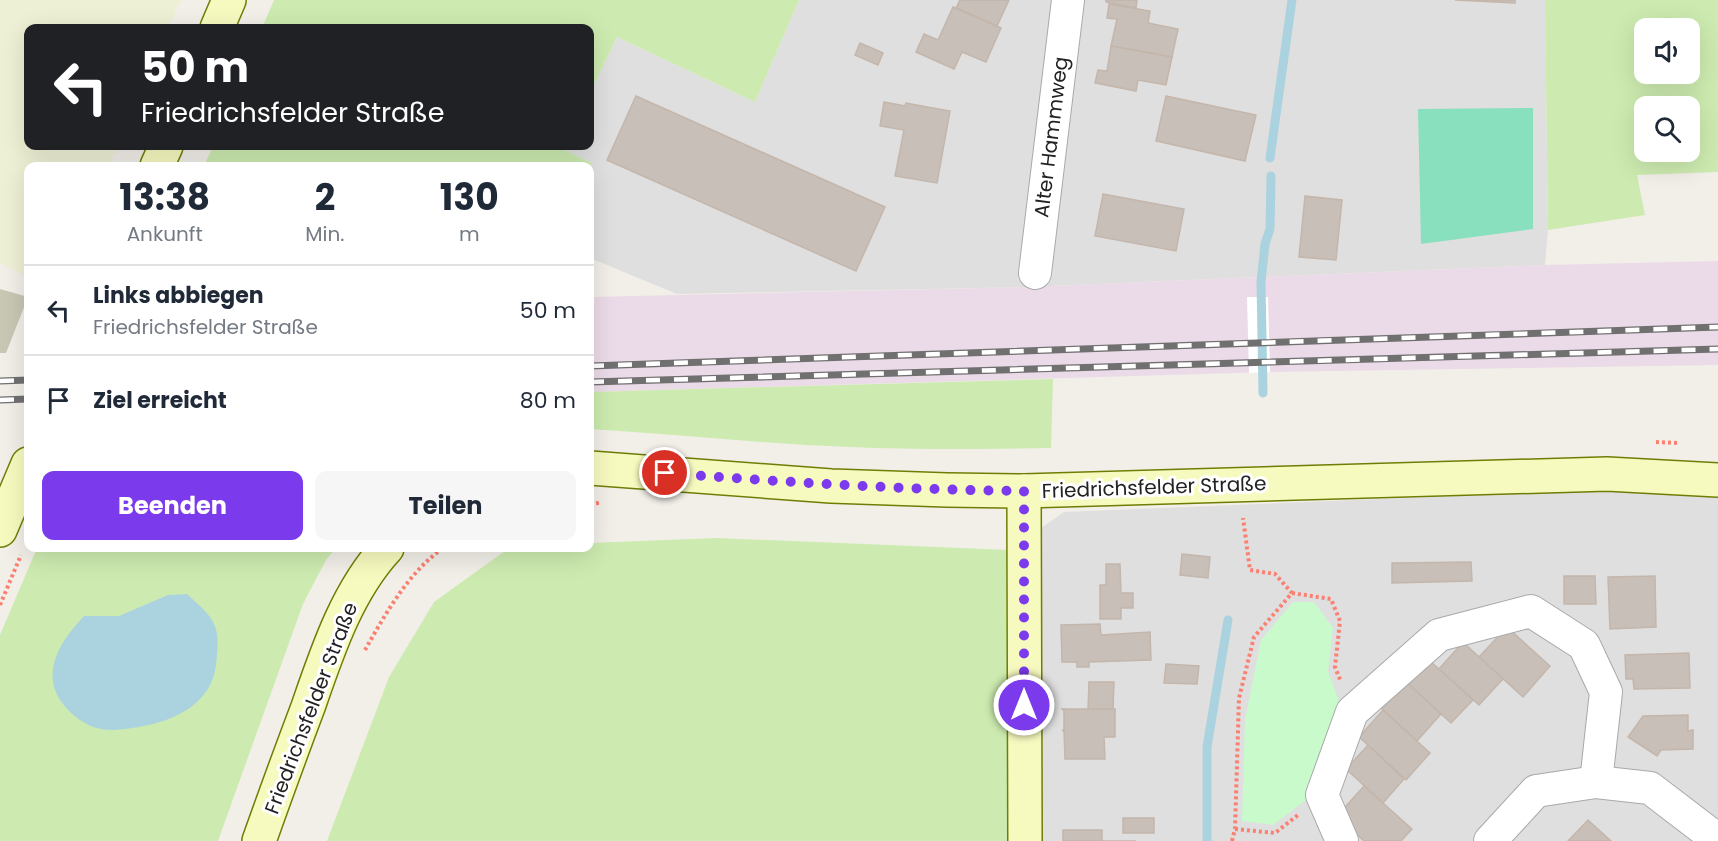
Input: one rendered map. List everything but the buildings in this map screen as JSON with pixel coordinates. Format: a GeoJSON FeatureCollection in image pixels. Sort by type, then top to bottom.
{"type":"FeatureCollection","features":[{"type":"Feature","properties":{"kind":"main road"},"geometry":{"type":"LineString","coordinates":[[219,24],[230,0]]}},
{"type":"Feature","properties":{"kind":"main road","name":"Friedrichsfelder Straße"},"geometry":{"type":"LineString","coordinates":[[594,468],[831,486],[1024,491],[1607,474],[1718,480]]}},
{"type":"Feature","properties":{"kind":"main road"},"geometry":{"type":"LineString","coordinates":[[12,538],[24,482]]}},
{"type":"Feature","properties":{"kind":"main road"},"geometry":{"type":"LineString","coordinates":[[1024,491],[1025,841]]}},
{"type":"Feature","properties":{"kind":"main road","name":"Friedrichsfelder Straße"},"geometry":{"type":"LineString","coordinates":[[259,841],[340,622],[363,579],[384,552]]}},
{"type":"Feature","properties":{"kind":"street","name":"Alter Hammweg"},"geometry":{"type":"LineString","coordinates":[[1035,273],[1068,0]]}},
{"type":"Feature","properties":{"kind":"street"},"geometry":{"type":"LineString","coordinates":[[1342,841],[1322,795],[1352,712],[1439,635],[1531,610],[1584,645],[1606,692],[1596,782]]}},
{"type":"Feature","properties":{"kind":"street"},"geometry":{"type":"LineString","coordinates":[[1490,841],[1536,791],[1596,782],[1650,788],[1718,840]]}},
{"type":"Feature","properties":{"kind":"path"},"geometry":{"type":"LineString","coordinates":[[1651,442],[1685,444]]}},
{"type":"Feature","properties":{"kind":"path"},"geometry":{"type":"LineString","coordinates":[[1243,518],[1250,570],[1275,574],[1292,593],[1330,599],[1340,621],[1335,667],[1352,712]]}},
{"type":"Feature","properties":{"kind":"path"},"geometry":{"type":"LineString","coordinates":[[0,605],[12,538]]}},
{"type":"Feature","properties":{"kind":"path"},"geometry":{"type":"LineString","coordinates":[[360,660],[392,604],[426,559],[437,552]]}},
{"type":"Feature","properties":{"kind":"path"},"geometry":{"type":"LineString","coordinates":[[1232,841],[1235,829],[1239,698],[1254,637],[1292,593]]}},
{"type":"Feature","properties":{"kind":"path"},"geometry":{"type":"LineString","coordinates":[[1235,829],[1275,833],[1322,795]]}},
{"type":"Feature","properties":{"kind":"shaded area"},"geometry":{"type":"Polygon","coordinates":[[[0,0],[181,0],[170,24],[24,24],[24,150],[115,150],[110,162],[24,162],[24,275],[0,263],[0,0]]]}},
{"type":"Feature","properties":{"kind":"shaded area"},"geometry":{"type":"Polygon","coordinates":[[[799,0],[1545,0],[1548,230],[1545,265],[1027,287],[677,294],[594,260],[594,162],[564,150],[594,150],[594,85],[617,37],[755,102],[799,0]]]}},
{"type":"Feature","properties":{"kind":"shaded area"},"geometry":{"type":"Polygon","coordinates":[[[1718,261],[1718,365],[1270,372],[594,392],[594,297],[1027,287],[1545,265],[1718,261]]]}},
{"type":"Feature","properties":{"kind":"shaded area"},"geometry":{"type":"Polygon","coordinates":[[[0,289],[24,296],[24,307],[6,353],[0,353],[0,289]]]}},
{"type":"Feature","properties":{"kind":"shaded area"},"geometry":{"type":"Polygon","coordinates":[[[1718,485],[1718,841],[1009,841],[1009,550],[1064,512],[1718,485]]]}},
{"type":"Feature","properties":{"kind":"green space"},"geometry":{"type":"Polygon","coordinates":[[[274,0],[799,0],[755,102],[617,37],[594,85],[594,24],[264,24],[274,0]]]}},
{"type":"Feature","properties":{"kind":"green space"},"geometry":{"type":"Polygon","coordinates":[[[1545,0],[1718,0],[1718,172],[1637,175],[1645,215],[1548,230],[1545,0]]]}},
{"type":"Feature","properties":{"kind":"green space"},"geometry":{"type":"Polygon","coordinates":[[[1533,108],[1533,229],[1421,244],[1418,109],[1533,108]]]}},
{"type":"Feature","properties":{"kind":"green space"},"geometry":{"type":"Polygon","coordinates":[[[211,150],[564,150],[590,162],[206,162],[211,150]]]}},
{"type":"Feature","properties":{"kind":"green space"},"geometry":{"type":"Polygon","coordinates":[[[1053,379],[1051,448],[850,447],[594,429],[594,392],[1053,379]]]}},
{"type":"Feature","properties":{"kind":"green space"},"geometry":{"type":"Polygon","coordinates":[[[717,538],[1009,550],[1009,841],[327,841],[389,677],[434,602],[503,552],[594,552],[594,543],[717,538]]]}},
{"type":"Feature","properties":{"kind":"green space"},"geometry":{"type":"Polygon","coordinates":[[[35,552],[333,552],[326,560],[303,604],[218,841],[0,841],[0,635],[35,552]]]}},
{"type":"Feature","properties":{"kind":"green space"},"geometry":{"type":"Polygon","coordinates":[[[1293,602],[1314,602],[1333,628],[1328,671],[1342,710],[1315,793],[1273,825],[1242,821],[1245,720],[1261,640],[1293,602]]]}},
{"type":"Feature","properties":{"kind":"water"},"geometry":{"type":"Polygon","coordinates":[[[187,594],[210,617],[217,632],[218,641],[212,680],[206,692],[197,702],[174,717],[146,726],[123,729],[96,728],[71,713],[60,700],[55,689],[53,666],[68,635],[84,616],[119,616],[168,595],[187,594]]]}},
{"type":"Feature","properties":{"kind":"pier"},"geometry":{"type":"Polygon","coordinates":[[[1247,297],[1268,297],[1270,372],[1249,373],[1247,297]]]}},
{"type":"Feature","properties":{"kind":"waterway"},"geometry":{"type":"LineString","coordinates":[[1270,158],[1292,0]]}},
{"type":"Feature","properties":{"kind":"waterway"},"geometry":{"type":"LineString","coordinates":[[1263,393],[1261,282],[1265,244],[1270,229],[1271,176]]}},
{"type":"Feature","properties":{"kind":"waterway"},"geometry":{"type":"LineString","coordinates":[[1207,841],[1207,747],[1228,620]]}},
{"type":"Feature","properties":{"kind":"railway"},"geometry":{"type":"LineString","coordinates":[[594,366],[1718,327]]}},
{"type":"Feature","properties":{"kind":"railway"},"geometry":{"type":"LineString","coordinates":[[594,382],[1718,349]]}},
{"type":"Feature","properties":{"kind":"railway"},"geometry":{"type":"LineString","coordinates":[[0,381],[24,380]]}},
{"type":"Feature","properties":{"kind":"railway"},"geometry":{"type":"LineString","coordinates":[[0,400],[24,399]]}},
{"type":"Feature","properties":{"kind":"route"},"geometry":{"type":"LineString","coordinates":[[665,473],[831,486],[1024,491],[1024,705]]}}]}
